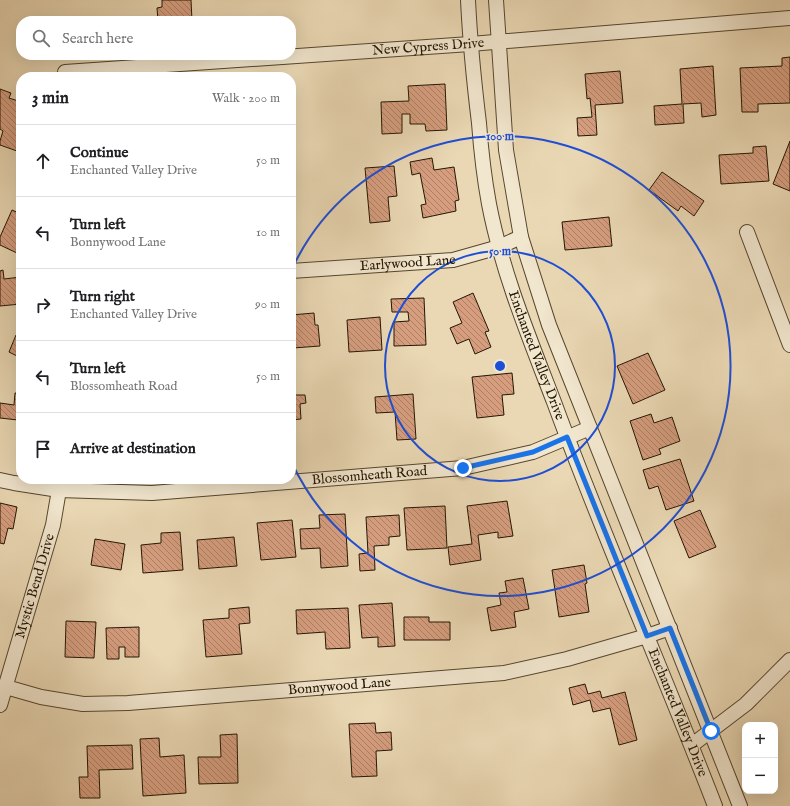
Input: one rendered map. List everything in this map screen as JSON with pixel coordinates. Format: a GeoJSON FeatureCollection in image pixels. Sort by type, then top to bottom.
{"type":"FeatureCollection","features":[{"type":"Feature","properties":{"kind":"street","name":"Enchanted Valley Drive"},"geometry":{"type":"LineString","coordinates":[[468,0],[470,44],[482,152],[489,203],[499,246],[526,328],[567,437],[692,745],[715,806]]}},
{"type":"Feature","properties":{"kind":"street","name":"Enchanted Valley Drive"},"geometry":{"type":"LineString","coordinates":[[496,0],[506,150],[521,237],[549,324],[740,806]]}},
{"type":"Feature","properties":{"kind":"street","name":"New Cypress Drive"},"geometry":{"type":"LineString","coordinates":[[296,56],[470,44],[790,18]]}},
{"type":"Feature","properties":{"kind":"street","name":"New Cypress Drive"},"geometry":{"type":"LineString","coordinates":[[65,72],[239,60]]}},
{"type":"Feature","properties":{"kind":"street"},"geometry":{"type":"LineString","coordinates":[[747,232],[790,345]]}},
{"type":"Feature","properties":{"kind":"street","name":"Earlywood Lane"},"geometry":{"type":"LineString","coordinates":[[296,271],[452,260],[499,246],[521,237]]}},
{"type":"Feature","properties":{"kind":"street","name":"Blossomheath Road"},"geometry":{"type":"LineString","coordinates":[[296,481],[463,468],[533,452],[590,428]]}},
{"type":"Feature","properties":{"kind":"street","name":"Blossomheath Road"},"geometry":{"type":"LineString","coordinates":[[0,480],[16,483]]}},
{"type":"Feature","properties":{"kind":"street","name":"Blossomheath Road"},"geometry":{"type":"LineString","coordinates":[[20,484],[59,490],[152,493],[264,484]]}},
{"type":"Feature","properties":{"kind":"street","name":"Mystic Bend Drive"},"geometry":{"type":"LineString","coordinates":[[0,705],[53,526],[59,490]]}},
{"type":"Feature","properties":{"kind":"street","name":"Bonnywood Lane"},"geometry":{"type":"LineString","coordinates":[[6,687],[41,697],[83,704],[128,703],[434,680],[504,673],[567,659],[670,628]]}},
{"type":"Feature","properties":{"kind":"street"},"geometry":{"type":"LineString","coordinates":[[692,745],[746,704],[790,660]]}},
{"type":"Feature","properties":{"kind":"building"},"geometry":{"type":"Polygon","coordinates":[[[162,0],[191,0],[192,16],[158,16],[157,8],[162,7],[162,0]]]}},
{"type":"Feature","properties":{"kind":"building"},"geometry":{"type":"Polygon","coordinates":[[[790,57],[790,103],[758,104],[758,112],[742,112],[740,68],[782,66],[782,58],[790,57]]]}},
{"type":"Feature","properties":{"kind":"building"},"geometry":{"type":"Polygon","coordinates":[[[713,66],[716,115],[702,117],[701,103],[683,104],[684,123],[655,125],[654,106],[682,104],[680,69],[713,66]]]}},
{"type":"Feature","properties":{"kind":"building"},"geometry":{"type":"Polygon","coordinates":[[[620,71],[623,103],[595,105],[597,135],[578,136],[577,118],[592,117],[590,98],[587,99],[585,74],[620,71]]]}},
{"type":"Feature","properties":{"kind":"building"},"geometry":{"type":"Polygon","coordinates":[[[445,84],[447,130],[426,131],[425,124],[410,124],[410,114],[402,114],[402,133],[382,134],[381,102],[409,101],[408,86],[445,84]]]}},
{"type":"Feature","properties":{"kind":"building"},"geometry":{"type":"Polygon","coordinates":[[[0,89],[11,93],[9,98],[16,100],[16,151],[0,145],[3,131],[0,129],[0,89]]]}},
{"type":"Feature","properties":{"kind":"building"},"geometry":{"type":"Polygon","coordinates":[[[790,141],[790,191],[773,184],[790,141]]]}},
{"type":"Feature","properties":{"kind":"building"},"geometry":{"type":"Polygon","coordinates":[[[766,146],[769,181],[721,184],[719,155],[753,153],[753,147],[766,146]]]}},
{"type":"Feature","properties":{"kind":"building"},"geometry":{"type":"Polygon","coordinates":[[[432,158],[434,170],[454,167],[459,200],[455,201],[456,211],[423,218],[421,205],[426,204],[420,173],[412,175],[410,162],[432,158]]]}},
{"type":"Feature","properties":{"kind":"building"},"geometry":{"type":"Polygon","coordinates":[[[394,166],[397,196],[388,197],[390,221],[370,223],[365,168],[394,166]]]}},
{"type":"Feature","properties":{"kind":"building"},"geometry":{"type":"Polygon","coordinates":[[[662,172],[704,201],[694,216],[681,206],[678,211],[649,190],[662,172]]]}},
{"type":"Feature","properties":{"kind":"building"},"geometry":{"type":"Polygon","coordinates":[[[12,210],[16,212],[16,253],[0,245],[0,237],[12,210]]]}},
{"type":"Feature","properties":{"kind":"building"},"geometry":{"type":"Polygon","coordinates":[[[609,217],[612,246],[565,250],[562,222],[609,217]]]}},
{"type":"Feature","properties":{"kind":"building"},"geometry":{"type":"Polygon","coordinates":[[[3,270],[4,279],[16,278],[16,304],[0,306],[0,271],[3,270]]]}},
{"type":"Feature","properties":{"kind":"building"},"geometry":{"type":"Polygon","coordinates":[[[473,293],[489,331],[485,332],[491,347],[475,354],[469,339],[457,344],[450,328],[462,323],[453,302],[473,293]]]}},
{"type":"Feature","properties":{"kind":"building"},"geometry":{"type":"Polygon","coordinates":[[[424,298],[426,345],[394,346],[394,322],[409,321],[408,312],[392,312],[391,299],[424,298]]]}},
{"type":"Feature","properties":{"kind":"building"},"geometry":{"type":"Polygon","coordinates":[[[314,313],[315,325],[318,325],[320,346],[296,348],[296,315],[314,313]]]}},
{"type":"Feature","properties":{"kind":"building"},"geometry":{"type":"Polygon","coordinates":[[[380,317],[382,350],[349,352],[347,320],[380,317]]]}},
{"type":"Feature","properties":{"kind":"building"},"geometry":{"type":"Polygon","coordinates":[[[16,335],[16,356],[9,352],[16,335]]]}},
{"type":"Feature","properties":{"kind":"building"},"geometry":{"type":"Polygon","coordinates":[[[648,353],[665,390],[633,404],[617,366],[648,353]]]}},
{"type":"Feature","properties":{"kind":"building"},"geometry":{"type":"Polygon","coordinates":[[[512,373],[514,394],[502,395],[504,415],[477,418],[472,377],[512,373]]]}},
{"type":"Feature","properties":{"kind":"building"},"geometry":{"type":"Polygon","coordinates":[[[16,393],[16,420],[0,418],[0,403],[14,405],[16,393]]]}},
{"type":"Feature","properties":{"kind":"building"},"geometry":{"type":"Polygon","coordinates":[[[413,394],[416,439],[397,440],[395,412],[376,413],[375,397],[413,394]]]}},
{"type":"Feature","properties":{"kind":"building"},"geometry":{"type":"Polygon","coordinates":[[[296,395],[305,395],[306,403],[300,404],[301,419],[296,420],[296,395]]]}},
{"type":"Feature","properties":{"kind":"building"},"geometry":{"type":"Polygon","coordinates":[[[651,414],[654,423],[672,417],[680,441],[659,449],[661,454],[643,460],[630,421],[651,414]]]}},
{"type":"Feature","properties":{"kind":"building"},"geometry":{"type":"Polygon","coordinates":[[[680,459],[694,501],[666,510],[658,486],[649,489],[643,470],[680,459]]]}},
{"type":"Feature","properties":{"kind":"building"},"geometry":{"type":"Polygon","coordinates":[[[507,501],[513,536],[498,538],[498,532],[478,535],[481,560],[450,565],[448,547],[472,544],[467,506],[507,501]]]}},
{"type":"Feature","properties":{"kind":"building"},"geometry":{"type":"Polygon","coordinates":[[[0,503],[17,507],[13,529],[8,528],[4,544],[0,543],[0,503]]]}},
{"type":"Feature","properties":{"kind":"building"},"geometry":{"type":"Polygon","coordinates":[[[445,506],[447,548],[407,550],[404,508],[445,506]]]}},
{"type":"Feature","properties":{"kind":"building"},"geometry":{"type":"Polygon","coordinates":[[[700,510],[716,547],[689,558],[674,521],[700,510]]]}},
{"type":"Feature","properties":{"kind":"building"},"geometry":{"type":"Polygon","coordinates":[[[345,514],[348,566],[321,568],[320,548],[301,549],[300,529],[320,528],[319,515],[345,514]]]}},
{"type":"Feature","properties":{"kind":"building"},"geometry":{"type":"Polygon","coordinates":[[[399,515],[400,536],[389,537],[389,545],[374,546],[375,570],[360,571],[359,554],[368,553],[366,517],[399,515]]]}},
{"type":"Feature","properties":{"kind":"building"},"geometry":{"type":"Polygon","coordinates":[[[292,520],[296,557],[261,560],[257,523],[292,520]]]}},
{"type":"Feature","properties":{"kind":"building"},"geometry":{"type":"Polygon","coordinates":[[[180,532],[183,570],[143,573],[141,545],[161,543],[161,533],[180,532]]]}},
{"type":"Feature","properties":{"kind":"building"},"geometry":{"type":"Polygon","coordinates":[[[234,537],[237,566],[199,569],[197,540],[234,537]]]}},
{"type":"Feature","properties":{"kind":"building"},"geometry":{"type":"Polygon","coordinates":[[[95,539],[125,544],[121,570],[91,565],[95,539]]]}},
{"type":"Feature","properties":{"kind":"building"},"geometry":{"type":"Polygon","coordinates":[[[584,565],[589,612],[559,617],[552,570],[584,565]]]}},
{"type":"Feature","properties":{"kind":"building"},"geometry":{"type":"Polygon","coordinates":[[[523,578],[529,609],[514,612],[516,627],[491,631],[487,608],[501,605],[499,593],[507,592],[505,581],[523,578]]]}},
{"type":"Feature","properties":{"kind":"building"},"geometry":{"type":"Polygon","coordinates":[[[392,603],[395,646],[378,647],[378,637],[362,638],[359,605],[392,603]]]}},
{"type":"Feature","properties":{"kind":"building"},"geometry":{"type":"Polygon","coordinates":[[[249,607],[250,623],[239,624],[242,654],[206,657],[203,620],[229,618],[229,609],[249,607]]]}},
{"type":"Feature","properties":{"kind":"building"},"geometry":{"type":"Polygon","coordinates":[[[348,608],[350,648],[326,649],[325,632],[297,634],[296,610],[348,608]]]}},
{"type":"Feature","properties":{"kind":"building"},"geometry":{"type":"Polygon","coordinates":[[[404,617],[429,617],[429,622],[450,622],[450,640],[404,640],[404,617]]]}},
{"type":"Feature","properties":{"kind":"building"},"geometry":{"type":"Polygon","coordinates":[[[66,621],[96,622],[94,658],[65,657],[66,621]]]}},
{"type":"Feature","properties":{"kind":"building"},"geometry":{"type":"Polygon","coordinates":[[[139,627],[139,657],[125,657],[125,647],[119,647],[119,659],[107,659],[106,628],[139,627]]]}},
{"type":"Feature","properties":{"kind":"building"},"geometry":{"type":"Polygon","coordinates":[[[585,684],[588,694],[600,691],[602,698],[625,692],[637,740],[619,745],[610,708],[593,712],[590,700],[573,705],[569,688],[585,684]]]}},
{"type":"Feature","properties":{"kind":"building"},"geometry":{"type":"Polygon","coordinates":[[[375,723],[376,733],[391,732],[392,750],[376,751],[377,776],[352,777],[349,724],[375,723]]]}},
{"type":"Feature","properties":{"kind":"building"},"geometry":{"type":"Polygon","coordinates":[[[237,734],[238,783],[199,784],[198,757],[221,757],[220,735],[237,734]]]}},
{"type":"Feature","properties":{"kind":"building"},"geometry":{"type":"Polygon","coordinates":[[[159,738],[160,757],[184,755],[186,793],[143,796],[140,739],[159,738]]]}},
{"type":"Feature","properties":{"kind":"building"},"geometry":{"type":"Polygon","coordinates":[[[132,745],[133,769],[99,770],[100,798],[80,798],[79,777],[88,777],[87,746],[132,745]]]}},
{"type":"Feature","properties":{"kind":"route"},"geometry":{"type":"LineString","coordinates":[[463,468],[533,452],[567,437],[647,636],[670,628],[711,731]]}}]}
